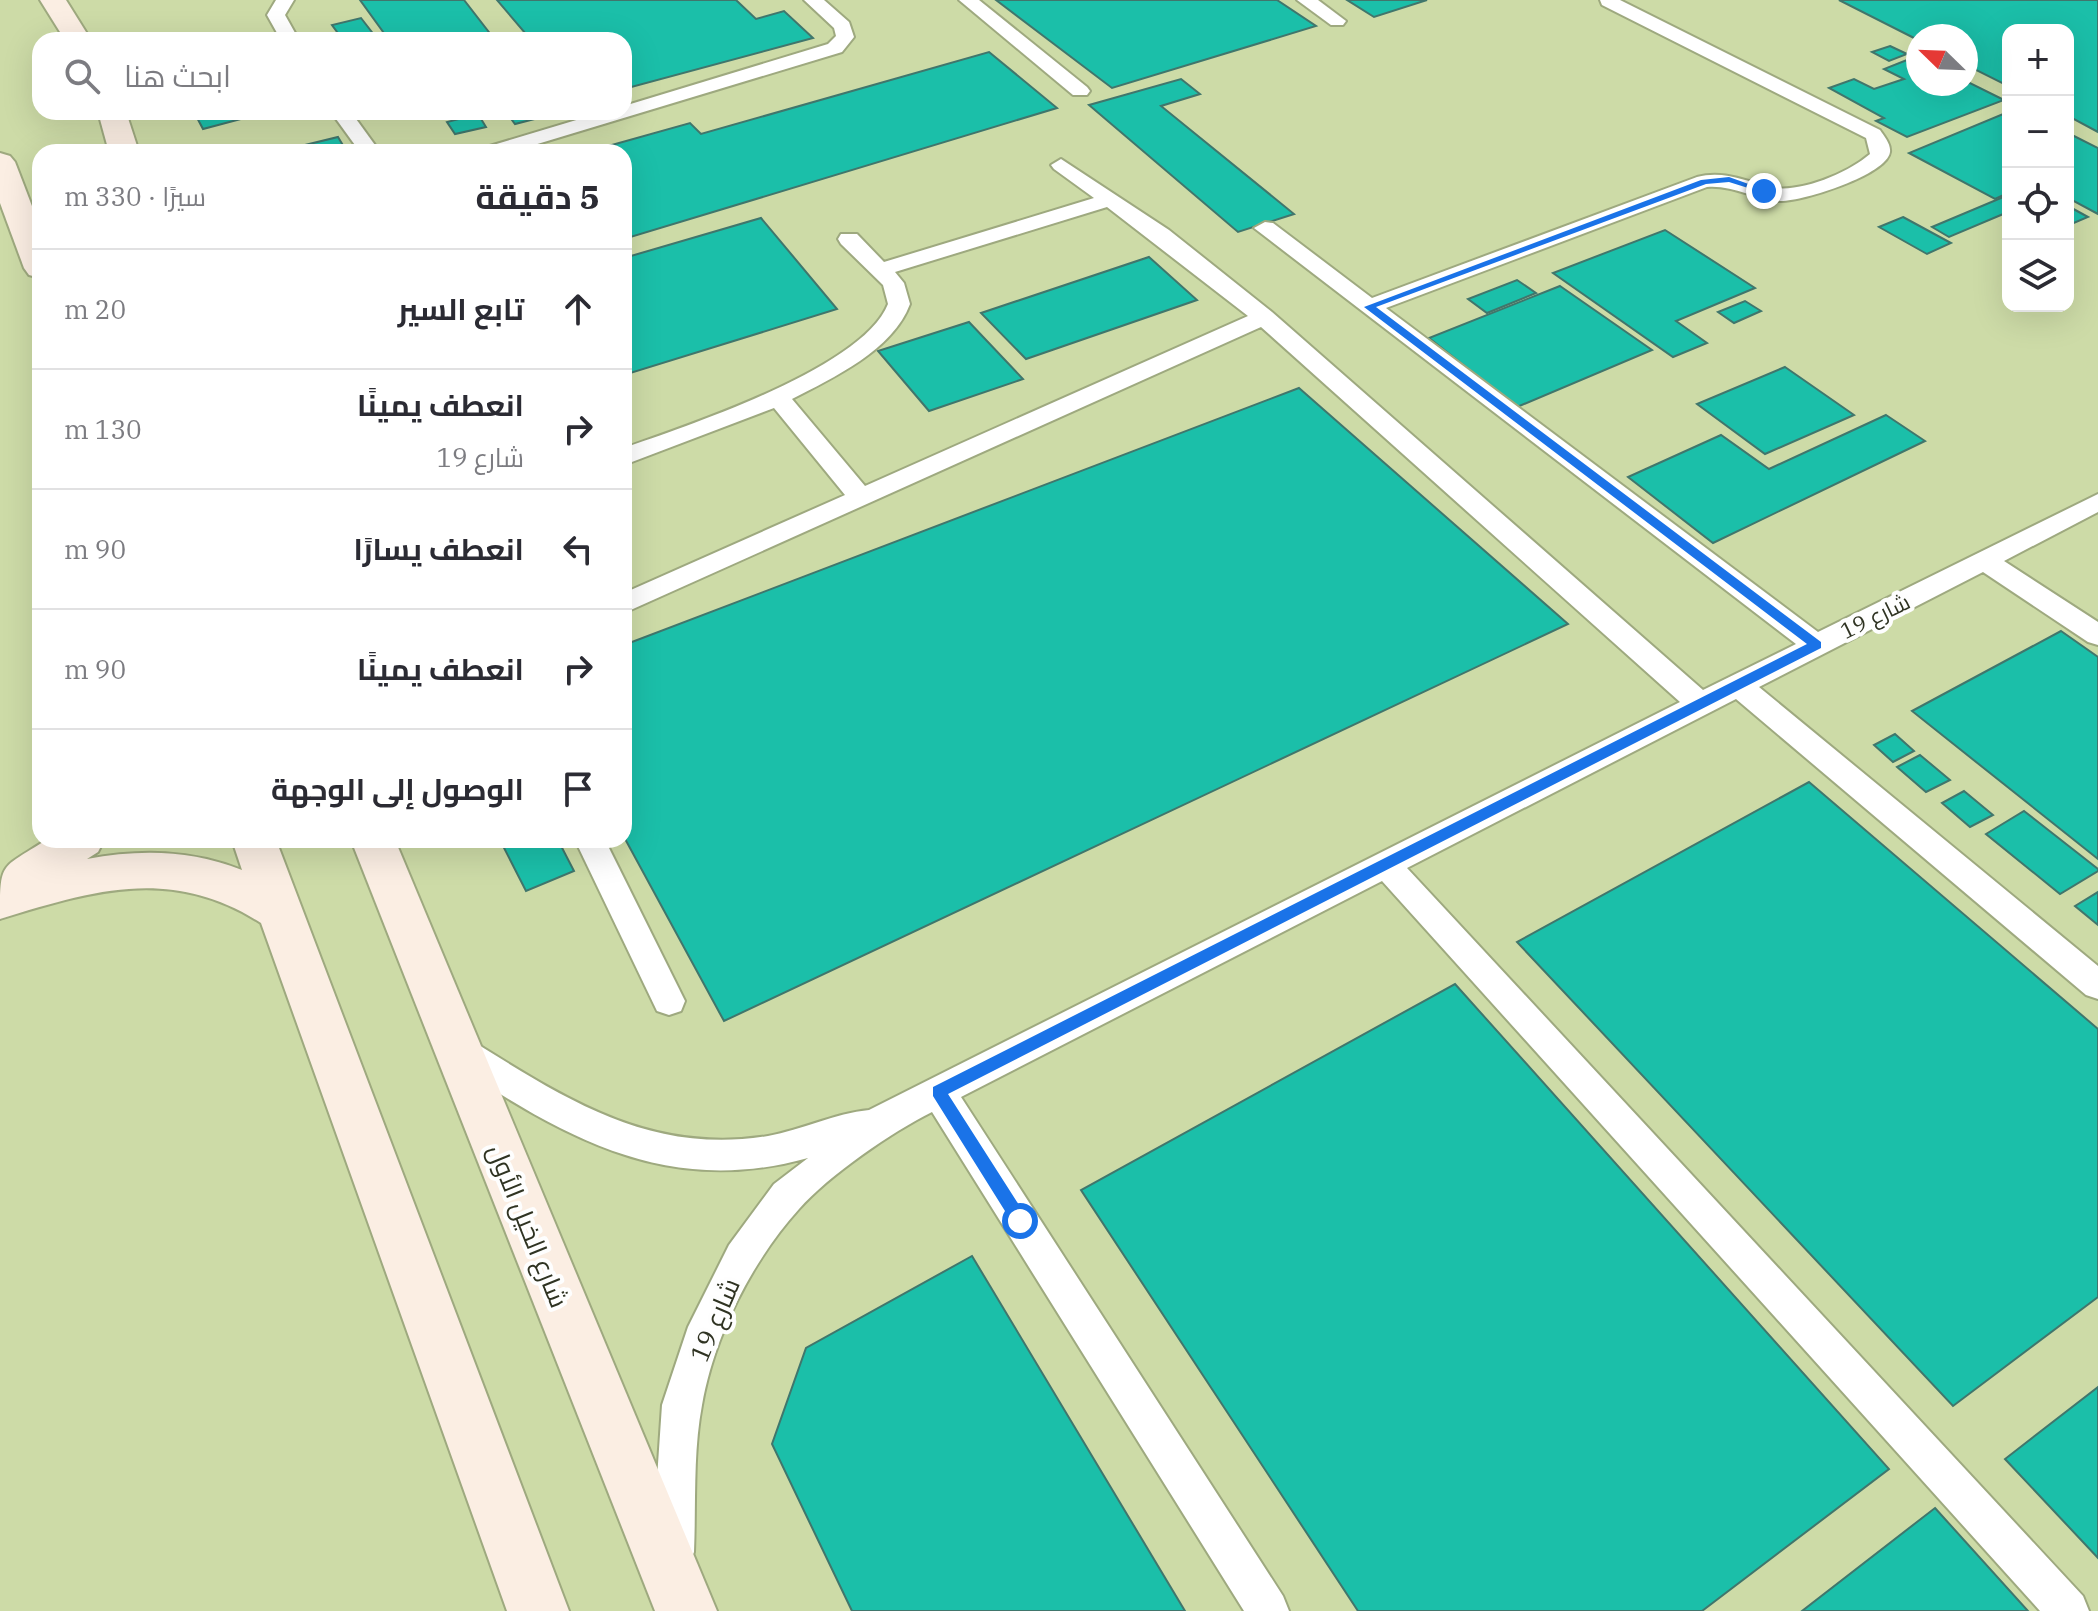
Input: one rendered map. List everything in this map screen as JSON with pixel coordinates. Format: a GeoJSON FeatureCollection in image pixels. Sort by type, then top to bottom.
{"type":"FeatureCollection","features":[{"type":"Feature","properties":{"kind":"main road"},"geometry":{"type":"LineString","coordinates":[[53,0],[73,32]]}},
{"type":"Feature","properties":{"kind":"main road"},"geometry":{"type":"LineString","coordinates":[[114,120],[122,144]]}},
{"type":"Feature","properties":{"kind":"main road"},"geometry":{"type":"LineString","coordinates":[[0,162],[32,247]]}},
{"type":"Feature","properties":{"kind":"main road"},"geometry":{"type":"LineString","coordinates":[[0,889],[48,865],[71,848]]}},
{"type":"Feature","properties":{"kind":"main road"},"geometry":{"type":"LineString","coordinates":[[257,848],[538,1611]]}},
{"type":"Feature","properties":{"kind":"main road","name":"شارع الخيل الأول"},"geometry":{"type":"LineString","coordinates":[[376,848],[454,1047],[679,1594]]}},
{"type":"Feature","properties":{"kind":"main road"},"geometry":{"type":"LineString","coordinates":[[0,900],[88,875],[158,868],[228,880],[258,894],[283,913]]}},
{"type":"Feature","properties":{"kind":"lane"},"geometry":{"type":"LineString","coordinates":[[285,0],[276,15],[286,32]]}},
{"type":"Feature","properties":{"kind":"lane"},"geometry":{"type":"LineString","coordinates":[[632,110],[835,48],[845,37],[843,26],[813,0]]}},
{"type":"Feature","properties":{"kind":"lane"},"geometry":{"type":"LineString","coordinates":[[968,0],[1080,91]]}},
{"type":"Feature","properties":{"kind":"lane"},"geometry":{"type":"LineString","coordinates":[[1306,0],[1337,21]]}},
{"type":"Feature","properties":{"kind":"lane"},"geometry":{"type":"LineString","coordinates":[[1369,307],[1704,181],[1729,180],[1774,194],[1794,194],[1869,165],[1880,154],[1878,141],[1873,134],[1608,1]]}},
{"type":"Feature","properties":{"kind":"lane"},"geometry":{"type":"LineString","coordinates":[[347,120],[364,144]]}},
{"type":"Feature","properties":{"kind":"lane"},"geometry":{"type":"LineString","coordinates":[[517,144],[597,120]]}},
{"type":"Feature","properties":{"kind":"lane"},"geometry":{"type":"LineString","coordinates":[[1061,165],[1111,199],[1264,317],[1698,702]]}},
{"type":"Feature","properties":{"kind":"lane"},"geometry":{"type":"LineString","coordinates":[[879,270],[1111,199]]}},
{"type":"Feature","properties":{"kind":"lane"},"geometry":{"type":"LineString","coordinates":[[1265,228],[1816,645]]}},
{"type":"Feature","properties":{"kind":"lane"},"geometry":{"type":"LineString","coordinates":[[632,454],[779,399],[816,379],[888,325],[899,304],[897,293],[849,239]]}},
{"type":"Feature","properties":{"kind":"lane"},"geometry":{"type":"LineString","coordinates":[[632,600],[1264,317]]}},
{"type":"Feature","properties":{"kind":"lane"},"geometry":{"type":"LineString","coordinates":[[779,399],[860,496]]}},
{"type":"Feature","properties":{"kind":"lane","name":"شارع 19"},"geometry":{"type":"LineString","coordinates":[[679,1594],[682,1405],[707,1327],[742,1257],[787,1196],[881,1121],[1387,866],[1698,702],[1986,561],[2098,502]]}},
{"type":"Feature","properties":{"kind":"lane"},"geometry":{"type":"LineString","coordinates":[[1986,561],[2098,635]]}},
{"type":"Feature","properties":{"kind":"lane"},"geometry":{"type":"LineString","coordinates":[[1737,684],[2098,985]]}},
{"type":"Feature","properties":{"kind":"lane"},"geometry":{"type":"LineString","coordinates":[[594,848],[669,1001]]}},
{"type":"Feature","properties":{"kind":"lane"},"geometry":{"type":"LineString","coordinates":[[1387,866],[2068,1611]]}},
{"type":"Feature","properties":{"kind":"lane","name":"شارع 19"},"geometry":{"type":"LineString","coordinates":[[454,1047],[590,1130],[656,1150],[730,1155],[767,1152],[881,1121]]}},
{"type":"Feature","properties":{"kind":"lane"},"geometry":{"type":"LineString","coordinates":[[938,1091],[1268,1611]]}},
{"type":"Feature","properties":{"kind":"shaded area"},"geometry":{"type":"Polygon","coordinates":[[[0,0],[2098,0],[2098,1611],[0,1611],[0,0]]]}},
{"type":"Feature","properties":{"kind":"building"},"geometry":{"type":"Polygon","coordinates":[[[360,0],[464,0],[489,32],[383,32],[360,0]]]}},
{"type":"Feature","properties":{"kind":"building"},"geometry":{"type":"Polygon","coordinates":[[[497,0],[736,0],[756,19],[784,11],[813,38],[632,87],[632,32],[524,32],[497,0]]]}},
{"type":"Feature","properties":{"kind":"building"},"geometry":{"type":"Polygon","coordinates":[[[996,0],[1277,0],[1316,26],[1112,88],[996,0]]]}},
{"type":"Feature","properties":{"kind":"building"},"geometry":{"type":"Polygon","coordinates":[[[1347,0],[1427,0],[1374,17],[1347,0]]]}},
{"type":"Feature","properties":{"kind":"building"},"geometry":{"type":"Polygon","coordinates":[[[1839,0],[2098,0],[2098,132],[2074,119],[2074,24],[2002,24],[2002,83],[1978,71],[1978,24],[1906,24],[1906,34],[1839,0]]]}},
{"type":"Feature","properties":{"kind":"building"},"geometry":{"type":"Polygon","coordinates":[[[361,18],[372,32],[337,32],[332,25],[361,18]]]}},
{"type":"Feature","properties":{"kind":"building"},"geometry":{"type":"Polygon","coordinates":[[[1890,46],[1906,54],[1889,61],[1872,52],[1890,46]]]}},
{"type":"Feature","properties":{"kind":"building"},"geometry":{"type":"Polygon","coordinates":[[[989,52],[1057,108],[632,237],[632,144],[615,144],[690,123],[701,134],[989,52]]]}},
{"type":"Feature","properties":{"kind":"building"},"geometry":{"type":"Polygon","coordinates":[[[1906,60],[1906,96],[1978,96],[1978,87],[2002,101],[1907,137],[1876,121],[1884,118],[1829,88],[1854,79],[1874,89],[1904,79],[1884,69],[1906,60]]]}},
{"type":"Feature","properties":{"kind":"building"},"geometry":{"type":"Polygon","coordinates":[[[1181,79],[1200,94],[1161,106],[1294,214],[1238,232],[1089,105],[1181,79]]]}},
{"type":"Feature","properties":{"kind":"building"},"geometry":{"type":"Polygon","coordinates":[[[2002,114],[2002,196],[1995,199],[1909,153],[2002,114]]]}},
{"type":"Feature","properties":{"kind":"building"},"geometry":{"type":"Polygon","coordinates":[[[198,120],[237,120],[203,129],[198,120]]]}},
{"type":"Feature","properties":{"kind":"building"},"geometry":{"type":"Polygon","coordinates":[[[482,120],[486,127],[455,134],[447,122],[482,120]]]}},
{"type":"Feature","properties":{"kind":"building"},"geometry":{"type":"Polygon","coordinates":[[[2074,136],[2098,148],[2098,214],[2074,201],[2074,136]]]}},
{"type":"Feature","properties":{"kind":"building"},"geometry":{"type":"Polygon","coordinates":[[[338,137],[342,144],[309,144],[338,137]]]}},
{"type":"Feature","properties":{"kind":"building"},"geometry":{"type":"Polygon","coordinates":[[[2002,198],[2002,215],[1949,237],[1932,227],[2002,198]]]}},
{"type":"Feature","properties":{"kind":"building"},"geometry":{"type":"Polygon","coordinates":[[[2074,209],[2088,217],[2074,223],[2074,209]]]}},
{"type":"Feature","properties":{"kind":"building"},"geometry":{"type":"Polygon","coordinates":[[[1903,217],[1951,243],[1927,254],[1879,227],[1903,217]]]}},
{"type":"Feature","properties":{"kind":"building"},"geometry":{"type":"Polygon","coordinates":[[[761,218],[837,309],[632,373],[632,256],[761,218]]]}},
{"type":"Feature","properties":{"kind":"building"},"geometry":{"type":"Polygon","coordinates":[[[1665,230],[1755,288],[1676,321],[1707,343],[1673,357],[1553,273],[1665,230]]]}},
{"type":"Feature","properties":{"kind":"building"},"geometry":{"type":"Polygon","coordinates":[[[1149,257],[1197,300],[1026,359],[981,313],[1149,257]]]}},
{"type":"Feature","properties":{"kind":"building"},"geometry":{"type":"Polygon","coordinates":[[[1517,280],[1536,293],[1487,313],[1468,299],[1517,280]]]}},
{"type":"Feature","properties":{"kind":"building"},"geometry":{"type":"Polygon","coordinates":[[[1560,286],[1652,350],[1517,407],[1429,338],[1560,286]]]}},
{"type":"Feature","properties":{"kind":"building"},"geometry":{"type":"Polygon","coordinates":[[[1745,301],[1761,311],[1734,323],[1718,312],[1745,301]]]}},
{"type":"Feature","properties":{"kind":"building"},"geometry":{"type":"Polygon","coordinates":[[[969,322],[1023,379],[929,411],[878,351],[969,322]]]}},
{"type":"Feature","properties":{"kind":"building"},"geometry":{"type":"Polygon","coordinates":[[[1785,367],[1854,415],[1765,454],[1697,404],[1785,367]]]}},
{"type":"Feature","properties":{"kind":"building"},"geometry":{"type":"Polygon","coordinates":[[[1299,388],[1568,624],[724,1021],[630,848],[632,642],[1299,388]]]}},
{"type":"Feature","properties":{"kind":"building"},"geometry":{"type":"Polygon","coordinates":[[[1886,415],[1925,441],[1713,543],[1628,477],[1721,435],[1769,469],[1886,415]]]}},
{"type":"Feature","properties":{"kind":"building"},"geometry":{"type":"Polygon","coordinates":[[[2061,631],[2098,657],[2098,859],[1912,711],[2061,631]]]}},
{"type":"Feature","properties":{"kind":"building"},"geometry":{"type":"Polygon","coordinates":[[[1895,734],[1914,751],[1893,762],[1874,745],[1895,734]]]}},
{"type":"Feature","properties":{"kind":"building"},"geometry":{"type":"Polygon","coordinates":[[[1920,755],[1950,780],[1926,792],[1897,767],[1920,755]]]}},
{"type":"Feature","properties":{"kind":"building"},"geometry":{"type":"Polygon","coordinates":[[[1809,782],[2098,1029],[2098,1297],[1953,1406],[1517,942],[1809,782]]]}},
{"type":"Feature","properties":{"kind":"building"},"geometry":{"type":"Polygon","coordinates":[[[1964,791],[1993,815],[1970,827],[1942,803],[1964,791]]]}},
{"type":"Feature","properties":{"kind":"building"},"geometry":{"type":"Polygon","coordinates":[[[2024,811],[2098,871],[2060,894],[1986,834],[2024,811]]]}},
{"type":"Feature","properties":{"kind":"building"},"geometry":{"type":"Polygon","coordinates":[[[504,848],[562,848],[574,871],[526,891],[504,848]]]}},
{"type":"Feature","properties":{"kind":"building"},"geometry":{"type":"Polygon","coordinates":[[[2098,892],[2098,925],[2075,906],[2098,892]]]}},
{"type":"Feature","properties":{"kind":"building"},"geometry":{"type":"Polygon","coordinates":[[[1455,984],[1889,1469],[1702,1611],[1358,1611],[1081,1190],[1455,984]]]}},
{"type":"Feature","properties":{"kind":"building"},"geometry":{"type":"Polygon","coordinates":[[[972,1256],[1185,1611],[852,1611],[772,1444],[806,1348],[972,1256]]]}},
{"type":"Feature","properties":{"kind":"building"},"geometry":{"type":"Polygon","coordinates":[[[2098,1387],[2098,1558],[2005,1459],[2098,1387]]]}},
{"type":"Feature","properties":{"kind":"building"},"geometry":{"type":"Polygon","coordinates":[[[1935,1508],[2028,1611],[1802,1611],[1935,1508]]]}},
{"type":"Feature","properties":{"kind":"route"},"geometry":{"type":"LineString","coordinates":[[1020,1221],[938,1091],[1387,866],[1698,702],[1816,645],[1369,307],[1704,181],[1743,182],[1764,191]]}}]}
